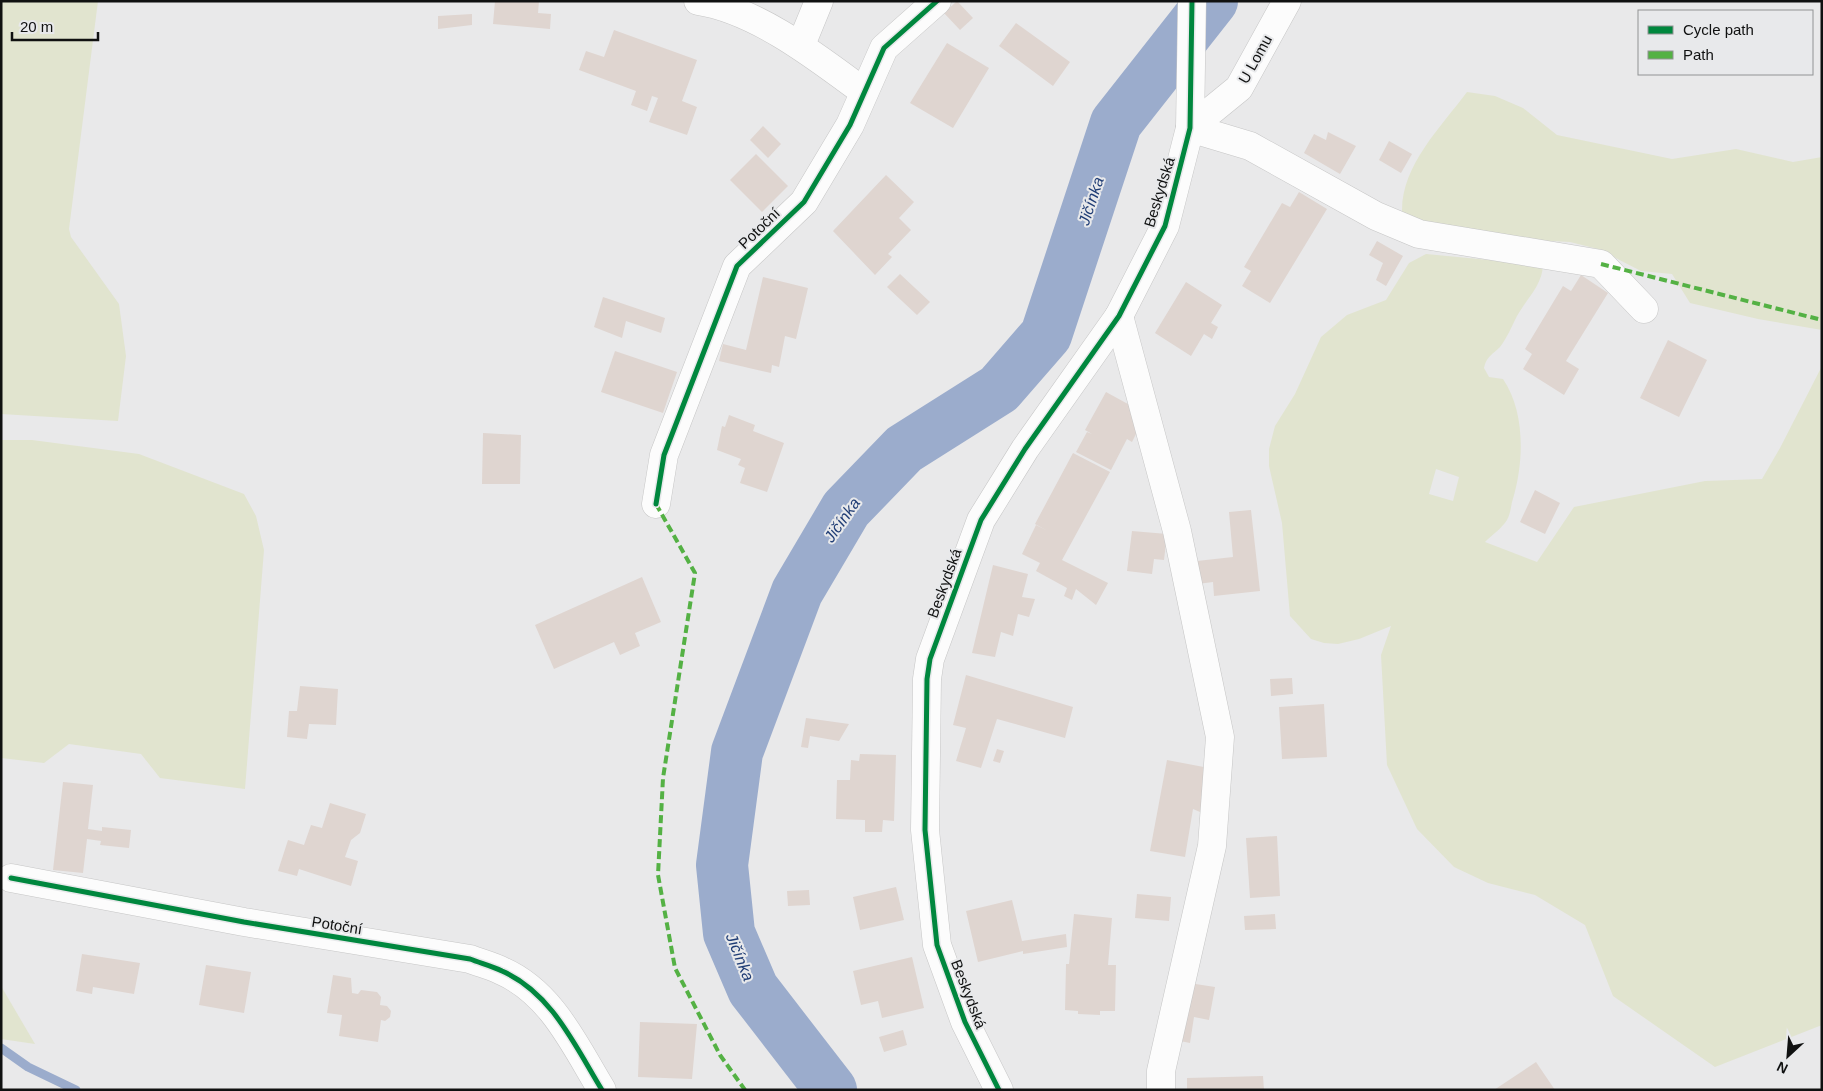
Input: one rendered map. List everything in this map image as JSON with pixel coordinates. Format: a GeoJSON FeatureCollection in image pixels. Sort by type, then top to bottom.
{"type":"FeatureCollection","features":[{"type":"Feature","properties":{"kind":"street"},"geometry":{"type":"LineString","coordinates":[[698,1],[739,13],[801,45],[864,92]]}},
{"type":"Feature","properties":{"kind":"street"},"geometry":{"type":"LineString","coordinates":[[801,45],[819,1]]}},
{"type":"Feature","properties":{"kind":"street","name":"Potoční"},"geometry":{"type":"LineString","coordinates":[[656,504],[664,455],[737,266],[804,202],[850,125],[884,48],[937,1]]}},
{"type":"Feature","properties":{"kind":"street","name":"Beskydská"},"geometry":{"type":"LineString","coordinates":[[999,1090],[965,1022],[938,945],[925,830],[927,679],[930,659],[981,520],[1025,449],[1119,316],[1165,226],[1190,128],[1192,1]]}},
{"type":"Feature","properties":{"kind":"street","name":"U Lomu"},"geometry":{"type":"LineString","coordinates":[[1190,128],[1239,88],[1287,1]]}},
{"type":"Feature","properties":{"kind":"street"},"geometry":{"type":"LineString","coordinates":[[1190,128],[1250,146],[1376,216],[1419,234],[1601,264],[1644,308]]}},
{"type":"Feature","properties":{"kind":"street"},"geometry":{"type":"LineString","coordinates":[[1119,316],[1177,531],[1220,737],[1212,846],[1161,1071],[1160,1090]]}},
{"type":"Feature","properties":{"kind":"street","name":"Potoční"},"geometry":{"type":"LineString","coordinates":[[11,878],[244,922],[470,959],[504,971],[539,995],[558,1017],[602,1090]]}},
{"type":"Feature","properties":{"kind":"green space"},"geometry":{"type":"Polygon","coordinates":[[[1,1],[98,1],[69,229],[71,237],[119,304],[126,356],[118,421],[1,414],[1,1]]]}},
{"type":"Feature","properties":{"kind":"green space"},"geometry":{"type":"Polygon","coordinates":[[[1467,92],[1495,96],[1523,108],[1557,135],[1672,159],[1736,149],[1793,162],[1822,157],[1822,330],[1758,319],[1690,303],[1672,274],[1641,271],[1598,249],[1570,242],[1458,236],[1409,218],[1402,212],[1403,195],[1415,163],[1424,148],[1467,92]]]}},
{"type":"Feature","properties":{"kind":"green space"},"geometry":{"type":"Polygon","coordinates":[[[1426,254],[1543,265],[1537,286],[1517,316],[1503,343],[1488,358],[1484,368],[1489,377],[1503,379],[1510,392],[1516,407],[1521,439],[1519,472],[1509,516],[1502,526],[1485,542],[1537,562],[1574,507],[1705,481],[1762,479],[1822,366],[1822,1025],[1715,1067],[1613,996],[1585,925],[1535,895],[1488,883],[1454,867],[1417,829],[1387,765],[1381,655],[1391,626],[1359,639],[1338,644],[1324,643],[1311,639],[1290,616],[1282,523],[1269,466],[1269,449],[1275,426],[1295,394],[1321,337],[1347,315],[1386,300],[1409,263],[1426,254]],[[1436,469],[1429,494],[1453,501],[1459,477],[1436,469]]]}},
{"type":"Feature","properties":{"kind":"green space"},"geometry":{"type":"Polygon","coordinates":[[[1,440],[32,440],[139,454],[244,494],[256,516],[264,550],[245,789],[160,778],[141,754],[69,744],[44,763],[1,758],[1,440]]]}},
{"type":"Feature","properties":{"kind":"green space"},"geometry":{"type":"Polygon","coordinates":[[[1,986],[35,1044],[1,1039],[1,986]]]}},
{"type":"Feature","properties":{"kind":"building"},"geometry":{"type":"Polygon","coordinates":[[[495,1],[539,1],[538,13],[551,14],[550,29],[493,24],[495,1]]]}},
{"type":"Feature","properties":{"kind":"building"},"geometry":{"type":"Polygon","coordinates":[[[957,1],[973,18],[960,30],[944,13],[957,1]]]}},
{"type":"Feature","properties":{"kind":"building"},"geometry":{"type":"Polygon","coordinates":[[[472,14],[472,25],[438,29],[438,16],[472,14]]]}},
{"type":"Feature","properties":{"kind":"building"},"geometry":{"type":"Polygon","coordinates":[[[1016,23],[1070,62],[1053,86],[999,46],[1016,23]]]}},
{"type":"Feature","properties":{"kind":"building"},"geometry":{"type":"Polygon","coordinates":[[[614,30],[697,60],[682,101],[697,107],[687,135],[649,122],[658,98],[652,96],[647,111],[631,105],[636,91],[579,70],[586,51],[604,57],[614,30]]]}},
{"type":"Feature","properties":{"kind":"building"},"geometry":{"type":"Polygon","coordinates":[[[947,43],[989,68],[953,128],[910,103],[947,43]]]}},
{"type":"Feature","properties":{"kind":"building"},"geometry":{"type":"Polygon","coordinates":[[[763,126],[781,144],[768,158],[750,140],[763,126]]]}},
{"type":"Feature","properties":{"kind":"building"},"geometry":{"type":"Polygon","coordinates":[[[1328,132],[1356,146],[1340,174],[1304,153],[1314,134],[1326,140],[1328,132]]]}},
{"type":"Feature","properties":{"kind":"building"},"geometry":{"type":"Polygon","coordinates":[[[1389,141],[1412,154],[1401,173],[1379,160],[1389,141]]]}},
{"type":"Feature","properties":{"kind":"building"},"geometry":{"type":"Polygon","coordinates":[[[756,154],[788,186],[762,212],[730,180],[756,154]]]}},
{"type":"Feature","properties":{"kind":"building"},"geometry":{"type":"Polygon","coordinates":[[[886,175],[914,202],[899,218],[911,230],[888,254],[892,257],[875,275],[833,231],[886,175]]]}},
{"type":"Feature","properties":{"kind":"building"},"geometry":{"type":"Polygon","coordinates":[[[1299,192],[1327,209],[1270,303],[1242,286],[1251,271],[1244,267],[1282,203],[1290,207],[1299,192]]]}},
{"type":"Feature","properties":{"kind":"building"},"geometry":{"type":"Polygon","coordinates":[[[1377,241],[1403,256],[1386,286],[1376,280],[1383,263],[1369,255],[1377,241]]]}},
{"type":"Feature","properties":{"kind":"building"},"geometry":{"type":"Polygon","coordinates":[[[900,274],[930,302],[917,315],[887,287],[900,274]]]}},
{"type":"Feature","properties":{"kind":"building"},"geometry":{"type":"Polygon","coordinates":[[[1581,275],[1608,293],[1566,361],[1579,369],[1564,395],[1523,369],[1532,354],[1525,349],[1563,286],[1571,291],[1581,275]]]}},
{"type":"Feature","properties":{"kind":"building"},"geometry":{"type":"Polygon","coordinates":[[[763,277],[808,288],[796,339],[785,336],[779,367],[772,365],[771,373],[719,361],[723,344],[746,350],[763,277]]]}},
{"type":"Feature","properties":{"kind":"building"},"geometry":{"type":"Polygon","coordinates":[[[1186,282],[1222,305],[1211,323],[1218,327],[1212,339],[1204,334],[1191,356],[1155,333],[1186,282]]]}},
{"type":"Feature","properties":{"kind":"building"},"geometry":{"type":"Polygon","coordinates":[[[603,297],[665,318],[661,333],[626,321],[622,338],[594,327],[603,297]]]}},
{"type":"Feature","properties":{"kind":"building"},"geometry":{"type":"Polygon","coordinates":[[[1668,340],[1707,360],[1679,417],[1640,398],[1668,340]]]}},
{"type":"Feature","properties":{"kind":"building"},"geometry":{"type":"Polygon","coordinates":[[[615,351],[677,372],[663,413],[601,392],[615,351]]]}},
{"type":"Feature","properties":{"kind":"building"},"geometry":{"type":"Polygon","coordinates":[[[1106,392],[1137,409],[1142,422],[1132,442],[1127,439],[1111,470],[1076,452],[1087,432],[1092,434],[1085,430],[1106,392]]]}},
{"type":"Feature","properties":{"kind":"building"},"geometry":{"type":"Polygon","coordinates":[[[729,415],[755,425],[753,431],[784,443],[767,492],[740,483],[745,468],[738,465],[741,459],[717,450],[722,426],[725,427],[729,415]]]}},
{"type":"Feature","properties":{"kind":"building"},"geometry":{"type":"Polygon","coordinates":[[[483,433],[521,435],[520,484],[482,484],[483,433]]]}},
{"type":"Feature","properties":{"kind":"building"},"geometry":{"type":"Polygon","coordinates":[[[1073,453],[1110,472],[1062,560],[1108,583],[1096,605],[1076,589],[1072,600],[1064,596],[1067,588],[1036,571],[1040,563],[1022,554],[1036,525],[1046,530],[1035,524],[1073,453]]]}},
{"type":"Feature","properties":{"kind":"building"},"geometry":{"type":"Polygon","coordinates":[[[1535,490],[1560,503],[1545,534],[1520,522],[1535,490]]]}},
{"type":"Feature","properties":{"kind":"building"},"geometry":{"type":"Polygon","coordinates":[[[1251,510],[1260,591],[1214,596],[1213,582],[1190,585],[1188,562],[1233,557],[1229,512],[1251,510]]]}},
{"type":"Feature","properties":{"kind":"building"},"geometry":{"type":"Polygon","coordinates":[[[1132,531],[1167,534],[1164,560],[1154,559],[1152,574],[1127,571],[1132,531]]]}},
{"type":"Feature","properties":{"kind":"building"},"geometry":{"type":"Polygon","coordinates":[[[993,565],[1028,574],[1022,597],[1035,599],[1029,617],[1018,614],[1013,636],[1001,632],[995,657],[972,653],[993,565]]]}},
{"type":"Feature","properties":{"kind":"building"},"geometry":{"type":"Polygon","coordinates":[[[642,577],[661,622],[635,633],[640,646],[620,655],[614,642],[554,669],[535,625],[642,577]]]}},
{"type":"Feature","properties":{"kind":"building"},"geometry":{"type":"Polygon","coordinates":[[[966,675],[1073,707],[1065,738],[997,719],[981,768],[956,761],[966,728],[953,725],[966,675]]]}},
{"type":"Feature","properties":{"kind":"building"},"geometry":{"type":"Polygon","coordinates":[[[1292,678],[1293,694],[1271,696],[1270,679],[1292,678]]]}},
{"type":"Feature","properties":{"kind":"building"},"geometry":{"type":"Polygon","coordinates":[[[300,686],[338,689],[336,725],[309,724],[307,739],[287,737],[289,711],[297,711],[300,686]]]}},
{"type":"Feature","properties":{"kind":"building"},"geometry":{"type":"Polygon","coordinates":[[[1324,704],[1327,757],[1282,759],[1279,707],[1324,704]]]}},
{"type":"Feature","properties":{"kind":"building"},"geometry":{"type":"Polygon","coordinates":[[[806,718],[849,724],[839,741],[810,736],[808,748],[801,747],[806,718]]]}},
{"type":"Feature","properties":{"kind":"building"},"geometry":{"type":"Polygon","coordinates":[[[997,749],[1004,751],[1000,763],[993,761],[997,749]]]}},
{"type":"Feature","properties":{"kind":"building"},"geometry":{"type":"Polygon","coordinates":[[[860,754],[896,755],[894,821],[883,820],[882,832],[865,832],[865,820],[836,819],[837,780],[850,780],[851,760],[859,761],[860,754]]]}},
{"type":"Feature","properties":{"kind":"building"},"geometry":{"type":"Polygon","coordinates":[[[1167,760],[1209,768],[1200,812],[1193,809],[1185,857],[1150,851],[1167,760]]]}},
{"type":"Feature","properties":{"kind":"building"},"geometry":{"type":"Polygon","coordinates":[[[63,782],[93,785],[88,829],[102,831],[102,827],[131,830],[129,848],[100,845],[101,841],[87,839],[83,873],[53,870],[63,782]]]}},
{"type":"Feature","properties":{"kind":"building"},"geometry":{"type":"Polygon","coordinates":[[[330,803],[366,814],[360,833],[351,840],[345,857],[358,861],[351,886],[299,869],[297,876],[278,871],[288,840],[304,845],[311,825],[322,828],[330,803]]]}},
{"type":"Feature","properties":{"kind":"building"},"geometry":{"type":"Polygon","coordinates":[[[1277,836],[1280,896],[1250,898],[1246,838],[1277,836]]]}},
{"type":"Feature","properties":{"kind":"building"},"geometry":{"type":"Polygon","coordinates":[[[896,887],[904,920],[860,930],[853,897],[896,887]]]}},
{"type":"Feature","properties":{"kind":"building"},"geometry":{"type":"Polygon","coordinates":[[[809,890],[810,905],[788,906],[787,891],[809,890]]]}},
{"type":"Feature","properties":{"kind":"building"},"geometry":{"type":"Polygon","coordinates":[[[1137,894],[1171,897],[1169,921],[1135,918],[1137,894]]]}},
{"type":"Feature","properties":{"kind":"building"},"geometry":{"type":"Polygon","coordinates":[[[1012,900],[1022,941],[1066,934],[1067,947],[1023,954],[1023,951],[978,962],[966,911],[1012,900]]]}},
{"type":"Feature","properties":{"kind":"building"},"geometry":{"type":"Polygon","coordinates":[[[1074,914],[1112,918],[1108,965],[1116,965],[1115,1011],[1100,1011],[1100,1015],[1078,1014],[1078,1011],[1065,1010],[1066,964],[1069,964],[1074,914]]]}},
{"type":"Feature","properties":{"kind":"building"},"geometry":{"type":"Polygon","coordinates":[[[1275,914],[1276,929],[1245,930],[1244,916],[1275,914]]]}},
{"type":"Feature","properties":{"kind":"building"},"geometry":{"type":"Polygon","coordinates":[[[82,954],[140,963],[134,994],[93,987],[92,994],[76,991],[82,954]]]}},
{"type":"Feature","properties":{"kind":"building"},"geometry":{"type":"Polygon","coordinates":[[[912,957],[924,1008],[882,1018],[878,1001],[861,1005],[853,971],[912,957]]]}},
{"type":"Feature","properties":{"kind":"building"},"geometry":{"type":"Polygon","coordinates":[[[206,965],[251,972],[244,1013],[199,1005],[206,965]]]}},
{"type":"Feature","properties":{"kind":"building"},"geometry":{"type":"Polygon","coordinates":[[[333,975],[351,978],[352,993],[358,994],[361,990],[377,992],[381,997],[380,1005],[387,1006],[391,1011],[390,1017],[385,1021],[381,1020],[378,1042],[339,1036],[342,1015],[327,1013],[333,975]]]}},
{"type":"Feature","properties":{"kind":"building"},"geometry":{"type":"Polygon","coordinates":[[[1189,983],[1215,987],[1209,1020],[1194,1017],[1190,1043],[1180,1041],[1189,983]]]}},
{"type":"Feature","properties":{"kind":"building"},"geometry":{"type":"Polygon","coordinates":[[[640,1022],[697,1024],[692,1079],[638,1077],[640,1022]]]}},
{"type":"Feature","properties":{"kind":"building"},"geometry":{"type":"Polygon","coordinates":[[[903,1030],[907,1045],[884,1052],[879,1037],[903,1030]]]}},
{"type":"Feature","properties":{"kind":"building"},"geometry":{"type":"Polygon","coordinates":[[[1536,1062],[1555,1090],[1494,1090],[1536,1062]]]}},
{"type":"Feature","properties":{"kind":"building"},"geometry":{"type":"Polygon","coordinates":[[[1263,1076],[1264,1090],[1187,1090],[1187,1078],[1263,1076]]]}},
{"type":"Feature","properties":{"kind":"waterway","name":"Jičínka"},"geometry":{"type":"LineString","coordinates":[[831,1090],[753,989],[729,933],[722,865],[737,752],[797,592],[846,509],[904,449],[999,389],[1046,335],[1116,123],[1212,1]]}},
{"type":"Feature","properties":{"kind":"waterway"},"geometry":{"type":"LineString","coordinates":[[1,1048],[28,1067],[76,1090]]}},
{"type":"Feature","properties":{"kind":"marked path"},"geometry":{"type":"LineString","coordinates":[[1601,264],[1822,320]]}},
{"type":"Feature","properties":{"kind":"marked path"},"geometry":{"type":"LineString","coordinates":[[656,504],[695,573],[663,778],[658,875],[675,968],[720,1055],[745,1090]]}},
{"type":"Feature","properties":{"kind":"cycle path"},"geometry":{"type":"LineString","coordinates":[[656,504],[664,455],[737,266],[804,202],[850,125],[884,48],[937,1]]}},
{"type":"Feature","properties":{"kind":"cycle path"},"geometry":{"type":"LineString","coordinates":[[999,1090],[965,1022],[937,945],[925,830],[927,679],[930,659],[981,520],[1025,449],[1119,316],[1165,226],[1190,128],[1192,1]]}},
{"type":"Feature","properties":{"kind":"cycle path"},"geometry":{"type":"LineString","coordinates":[[11,878],[244,922],[470,959],[490,966],[520,981],[548,1007],[561,1022],[602,1090]]}}]}
